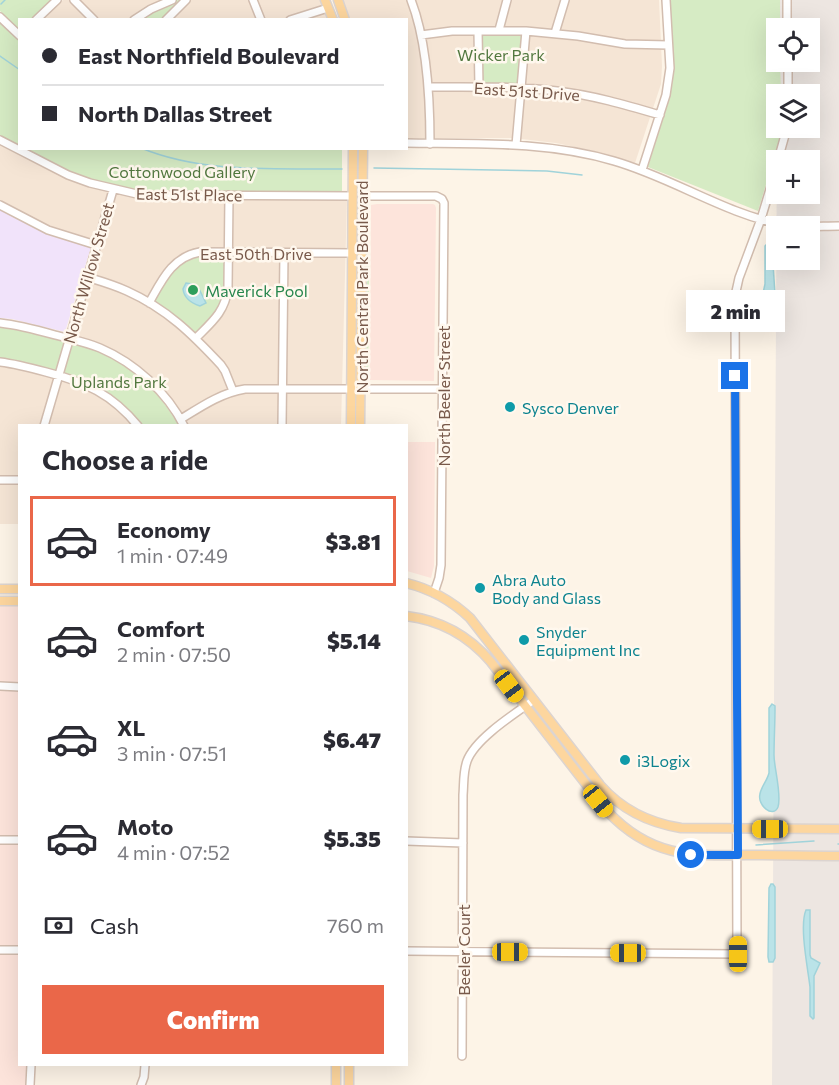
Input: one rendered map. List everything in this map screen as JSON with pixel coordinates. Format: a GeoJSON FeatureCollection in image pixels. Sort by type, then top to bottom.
{"type":"FeatureCollection","features":[{"type":"Feature","properties":{"kind":"main road"},"geometry":{"type":"LineString","coordinates":[[341,1],[345,18]]}},
{"type":"Feature","properties":{"kind":"main road","name":"North Central Park Boulevard"},"geometry":{"type":"LineString","coordinates":[[351,424],[356,388],[357,196],[352,150]]}},
{"type":"Feature","properties":{"kind":"main road","name":"North Central Park Boulevard"},"geometry":{"type":"LineString","coordinates":[[360,424],[356,388],[352,253],[363,150]]}},
{"type":"Feature","properties":{"kind":"main road"},"geometry":{"type":"LineString","coordinates":[[408,584],[453,603],[470,618],[600,785],[626,808],[651,821],[690,829],[738,825],[839,829]]}},
{"type":"Feature","properties":{"kind":"main road"},"geometry":{"type":"LineString","coordinates":[[0,590],[18,590]]}},
{"type":"Feature","properties":{"kind":"main road"},"geometry":{"type":"LineString","coordinates":[[0,601],[18,601]]}},
{"type":"Feature","properties":{"kind":"main road"},"geometry":{"type":"LineString","coordinates":[[408,616],[439,624],[472,643],[486,657],[607,812],[627,830],[649,843],[678,853],[702,856],[839,856]]}},
{"type":"Feature","properties":{"kind":"main road"},"geometry":{"type":"LineString","coordinates":[[336,1066],[336,1085]]}},
{"type":"Feature","properties":{"kind":"main road"},"geometry":{"type":"LineString","coordinates":[[349,1085],[350,1066]]}},
{"type":"Feature","properties":{"kind":"street"},"geometry":{"type":"LineString","coordinates":[[38,18],[57,0]]}},
{"type":"Feature","properties":{"kind":"street"},"geometry":{"type":"LineString","coordinates":[[74,0],[92,18]]}},
{"type":"Feature","properties":{"kind":"street"},"geometry":{"type":"LineString","coordinates":[[137,18],[172,0]]}},
{"type":"Feature","properties":{"kind":"street"},"geometry":{"type":"LineString","coordinates":[[168,18],[186,0]]}},
{"type":"Feature","properties":{"kind":"street"},"geometry":{"type":"LineString","coordinates":[[253,0],[260,18]]}},
{"type":"Feature","properties":{"kind":"street"},"geometry":{"type":"LineString","coordinates":[[411,0],[421,35],[428,87],[430,144]]}},
{"type":"Feature","properties":{"kind":"street"},"geometry":{"type":"LineString","coordinates":[[498,30],[507,0]]}},
{"type":"Feature","properties":{"kind":"street"},"geometry":{"type":"LineString","coordinates":[[555,33],[565,0]]}},
{"type":"Feature","properties":{"kind":"street"},"geometry":{"type":"LineString","coordinates":[[642,170],[666,95],[670,68],[666,0]]}},
{"type":"Feature","properties":{"kind":"street"},"geometry":{"type":"LineString","coordinates":[[787,0],[787,18]]}},
{"type":"Feature","properties":{"kind":"street"},"geometry":{"type":"LineString","coordinates":[[295,18],[327,4]]}},
{"type":"Feature","properties":{"kind":"street"},"geometry":{"type":"LineString","coordinates":[[0,16],[18,35]]}},
{"type":"Feature","properties":{"kind":"street"},"geometry":{"type":"LineString","coordinates":[[421,35],[452,31],[526,31],[625,44],[668,45]]}},
{"type":"Feature","properties":{"kind":"street"},"geometry":{"type":"LineString","coordinates":[[478,31],[478,87]]}},
{"type":"Feature","properties":{"kind":"street"},"geometry":{"type":"LineString","coordinates":[[516,145],[526,31]]}},
{"type":"Feature","properties":{"kind":"street","name":"East 51st Drive"},"geometry":{"type":"LineString","coordinates":[[428,87],[521,88],[557,91],[618,102],[660,115]]}},
{"type":"Feature","properties":{"kind":"street","name":"East 51st Place"},"geometry":{"type":"LineString","coordinates":[[1,143],[68,175],[113,190],[141,195],[436,196],[442,199]]}},
{"type":"Feature","properties":{"kind":"street"},"geometry":{"type":"LineString","coordinates":[[408,143],[516,145],[579,152],[642,170],[761,219],[789,226],[839,226]]}},
{"type":"Feature","properties":{"kind":"street","name":"North Willow Street"},"geometry":{"type":"LineString","coordinates":[[45,424],[113,190]]}},
{"type":"Feature","properties":{"kind":"street"},"geometry":{"type":"LineString","coordinates":[[196,338],[217,317],[227,298],[229,195]]}},
{"type":"Feature","properties":{"kind":"street","name":"North Beeler Street"},"geometry":{"type":"LineString","coordinates":[[434,593],[441,565],[444,205],[442,199]]}},
{"type":"Feature","properties":{"kind":"street"},"geometry":{"type":"LineString","coordinates":[[408,951],[738,954],[735,302],[739,278],[766,202]]}},
{"type":"Feature","properties":{"kind":"street"},"geometry":{"type":"LineString","coordinates":[[0,206],[48,230],[96,245]]}},
{"type":"Feature","properties":{"kind":"street","name":"East 50th Drive"},"geometry":{"type":"LineString","coordinates":[[149,303],[165,275],[173,265],[187,255],[200,252],[352,253]]}},
{"type":"Feature","properties":{"kind":"street"},"geometry":{"type":"LineString","coordinates":[[282,424],[284,253]]}},
{"type":"Feature","properties":{"kind":"street"},"geometry":{"type":"LineString","coordinates":[[87,277],[127,291],[168,315],[196,338],[221,365],[232,391]]}},
{"type":"Feature","properties":{"kind":"street"},"geometry":{"type":"LineString","coordinates":[[0,324],[30,328],[69,338],[115,355],[147,378],[161,392],[182,422],[209,401],[232,391],[260,388],[443,389]]}},
{"type":"Feature","properties":{"kind":"street"},"geometry":{"type":"LineString","coordinates":[[0,362],[59,375],[85,384],[104,394],[136,424]]}},
{"type":"Feature","properties":{"kind":"street"},"geometry":{"type":"LineString","coordinates":[[0,480],[18,480]]}},
{"type":"Feature","properties":{"kind":"street"},"geometry":{"type":"LineString","coordinates":[[0,686],[18,687]]}},
{"type":"Feature","properties":{"kind":"street","name":"Beeler Court"},"geometry":{"type":"LineString","coordinates":[[462,1056],[464,773],[467,760],[479,742],[534,700]]}},
{"type":"Feature","properties":{"kind":"street"},"geometry":{"type":"LineString","coordinates":[[0,840],[18,840]]}},
{"type":"Feature","properties":{"kind":"street"},"geometry":{"type":"LineString","coordinates":[[408,841],[463,843]]}},
{"type":"Feature","properties":{"kind":"street"},"geometry":{"type":"LineString","coordinates":[[0,950],[18,950]]}},
{"type":"Feature","properties":{"kind":"street"},"geometry":{"type":"LineString","coordinates":[[30,1085],[31,1066]]}},
{"type":"Feature","properties":{"kind":"street"},"geometry":{"type":"LineString","coordinates":[[141,1085],[144,1066]]}},
{"type":"Feature","properties":{"kind":"shaded area"},"geometry":{"type":"Polygon","coordinates":[[[63,0],[322,0],[329,18],[43,18],[63,0]]]}},
{"type":"Feature","properties":{"kind":"shaded area","name":"Wicker Park"},"geometry":{"type":"Polygon","coordinates":[[[343,0],[659,0],[661,84],[635,163],[556,143],[513,138],[408,138],[408,18],[350,18],[343,0]]]}},
{"type":"Feature","properties":{"kind":"shaded area"},"geometry":{"type":"Polygon","coordinates":[[[778,0],[839,0],[839,1085],[772,1085],[776,270],[820,270],[820,216],[777,216],[777,204],[820,204],[820,150],[777,150],[777,138],[820,138],[820,84],[777,84],[777,72],[820,72],[820,18],[778,18],[778,0]]]}},
{"type":"Feature","properties":{"kind":"shaded area"},"geometry":{"type":"Polygon","coordinates":[[[0,143],[62,176],[105,191],[138,198],[347,199],[341,424],[185,424],[133,364],[72,336],[99,245],[52,229],[0,202],[0,143]]]}},
{"type":"Feature","properties":{"kind":"shaded area"},"geometry":{"type":"Polygon","coordinates":[[[433,204],[436,208],[434,381],[370,380],[371,205],[433,204]]]}},
{"type":"Feature","properties":{"kind":"shaded area"},"geometry":{"type":"Polygon","coordinates":[[[0,209],[48,234],[91,247],[65,332],[0,318],[0,209]]]}},
{"type":"Feature","properties":{"kind":"shaded area"},"geometry":{"type":"Polygon","coordinates":[[[0,365],[23,367],[87,387],[115,405],[131,424],[18,424],[18,524],[0,524],[0,365]]]}},
{"type":"Feature","properties":{"kind":"shaded area"},"geometry":{"type":"Polygon","coordinates":[[[408,442],[435,442],[434,566],[431,578],[408,571],[408,442]]]}},
{"type":"Feature","properties":{"kind":"shaded area"},"geometry":{"type":"Polygon","coordinates":[[[0,604],[18,604],[18,1066],[26,1066],[26,1085],[0,1085],[0,604]]]}},
{"type":"Feature","properties":{"kind":"green space"},"geometry":{"type":"Polygon","coordinates":[[[0,0],[55,0],[34,18],[18,18],[18,28],[0,11],[0,0]]]}},
{"type":"Feature","properties":{"kind":"green space"},"geometry":{"type":"Polygon","coordinates":[[[172,0],[186,0],[167,18],[138,18],[172,0]]]}},
{"type":"Feature","properties":{"kind":"green space"},"geometry":{"type":"Polygon","coordinates":[[[670,0],[780,0],[780,18],[766,18],[766,72],[780,72],[781,84],[766,84],[766,138],[779,138],[779,141],[776,150],[766,150],[766,184],[758,211],[648,167],[672,87],[674,63],[670,0]]]}},
{"type":"Feature","properties":{"kind":"green space"},"geometry":{"type":"Polygon","coordinates":[[[0,20],[18,39],[18,147],[0,137],[0,20]]]}},
{"type":"Feature","properties":{"kind":"green space","name":"Wicker Park"},"geometry":{"type":"Polygon","coordinates":[[[480,32],[525,32],[519,84],[479,84],[480,32]]]}},
{"type":"Feature","properties":{"kind":"green space","name":"Cottonwood Gallery"},"geometry":{"type":"Polygon","coordinates":[[[23,150],[342,150],[342,194],[139,194],[74,175],[23,150]]]}},
{"type":"Feature","properties":{"kind":"green space"},"geometry":{"type":"Polygon","coordinates":[[[369,202],[369,294],[366,291],[367,207],[369,202]]]}},
{"type":"Feature","properties":{"kind":"green space"},"geometry":{"type":"Polygon","coordinates":[[[203,254],[222,254],[225,257],[225,273],[221,303],[210,320],[196,333],[193,333],[179,319],[156,304],[155,300],[170,275],[185,259],[203,254]]]}},
{"type":"Feature","properties":{"kind":"green space"},"geometry":{"type":"Polygon","coordinates":[[[369,299],[368,380],[366,380],[366,301],[369,299]]]}},
{"type":"Feature","properties":{"kind":"green space","name":"Uplands Park"},"geometry":{"type":"Polygon","coordinates":[[[0,327],[25,330],[91,348],[109,356],[140,377],[167,407],[178,424],[139,424],[119,402],[82,379],[0,358],[0,327]]]}},
{"type":"Feature","properties":{"kind":"water"},"geometry":{"type":"Polygon","coordinates":[[[765,246],[766,270],[773,270],[775,294],[784,317],[784,328],[780,331],[761,330],[756,326],[765,284],[765,246]]]}},
{"type":"Feature","properties":{"kind":"water","name":"Maverick Pool"},"geometry":{"type":"Polygon","coordinates":[[[186,283],[193,284],[191,292],[199,289],[206,303],[200,306],[188,300],[183,289],[186,283]]]}},
{"type":"Feature","properties":{"kind":"water"},"geometry":{"type":"Polygon","coordinates":[[[772,704],[775,706],[774,755],[779,796],[778,807],[773,812],[763,806],[760,798],[769,773],[769,708],[772,704]]]}},
{"type":"Feature","properties":{"kind":"water"},"geometry":{"type":"Polygon","coordinates":[[[771,884],[775,887],[775,958],[773,962],[769,962],[769,888],[771,884]]]}},
{"type":"Feature","properties":{"kind":"water"},"geometry":{"type":"Polygon","coordinates":[[[806,910],[810,910],[810,955],[820,963],[814,976],[813,1019],[810,1016],[810,987],[803,926],[806,910]]]}},
{"type":"Feature","properties":{"kind":"waterway"},"geometry":{"type":"LineString","coordinates":[[1,4],[5,0]]}},
{"type":"Feature","properties":{"kind":"waterway"},"geometry":{"type":"LineString","coordinates":[[0,56],[18,69]]}},
{"type":"Feature","properties":{"kind":"waterway"},"geometry":{"type":"LineString","coordinates":[[147,150],[190,162],[215,166],[342,169]]}},
{"type":"Feature","properties":{"kind":"waterway"},"geometry":{"type":"LineString","coordinates":[[374,168],[547,171],[582,175]]}},
{"type":"Feature","properties":{"kind":"waterway"},"geometry":{"type":"LineString","coordinates":[[756,845],[814,841]]}},
{"type":"Feature","properties":{"kind":"place","name":"Maverick Pool"},"geometry":{"type":"Point","coordinates":[193,290]}},
{"type":"Feature","properties":{"kind":"place","name":"Sysco Denver"},"geometry":{"type":"Point","coordinates":[510,407]}},
{"type":"Feature","properties":{"kind":"place","name":"Abra Auto Body and Glass"},"geometry":{"type":"Point","coordinates":[480,588]}},
{"type":"Feature","properties":{"kind":"place","name":"Snyder Equipment Inc"},"geometry":{"type":"Point","coordinates":[524,640]}},
{"type":"Feature","properties":{"kind":"place","name":"i3Logix"},"geometry":{"type":"Point","coordinates":[625,760]}},
{"type":"Feature","properties":{"kind":"route"},"geometry":{"type":"LineString","coordinates":[[691,855],[738,855],[735,376]]}}]}
